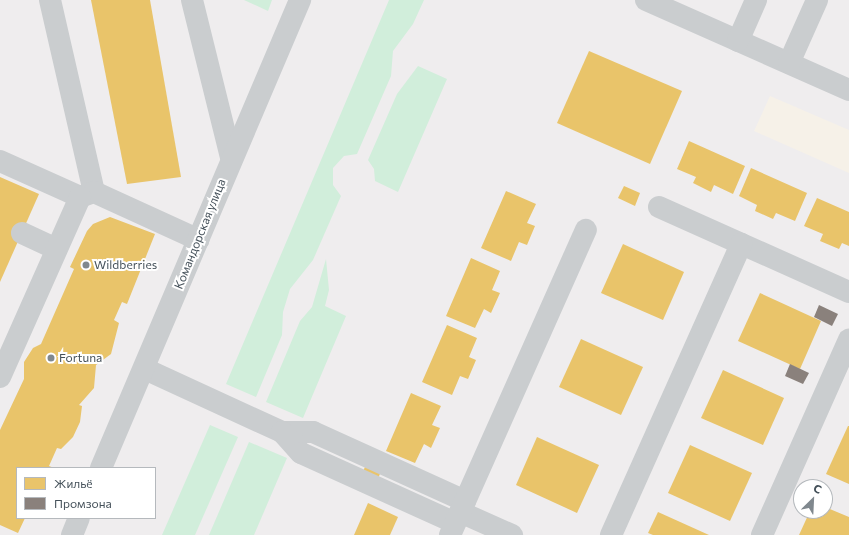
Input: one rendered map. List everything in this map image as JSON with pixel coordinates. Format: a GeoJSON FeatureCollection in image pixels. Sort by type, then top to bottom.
{"type":"FeatureCollection","features":[{"type":"Feature","properties":{"kind":"street"},"geometry":{"type":"LineString","coordinates":[[0,377],[5,352],[57,249],[87,195],[50,0]]}},
{"type":"Feature","properties":{"kind":"street"},"geometry":{"type":"LineString","coordinates":[[192,0],[231,158]]}},
{"type":"Feature","properties":{"kind":"street","name":"Командорская улица"},"geometry":{"type":"LineString","coordinates":[[101,467],[199,240],[231,158],[300,0]]}},
{"type":"Feature","properties":{"kind":"street"},"geometry":{"type":"LineString","coordinates":[[646,0],[849,90]]}},
{"type":"Feature","properties":{"kind":"street"},"geometry":{"type":"LineString","coordinates":[[738,41],[756,0]]}},
{"type":"Feature","properties":{"kind":"street"},"geometry":{"type":"LineString","coordinates":[[789,63],[817,0]]}},
{"type":"Feature","properties":{"kind":"street"},"geometry":{"type":"LineString","coordinates":[[0,161],[199,240]]}},
{"type":"Feature","properties":{"kind":"street"},"geometry":{"type":"LineString","coordinates":[[660,207],[849,292]]}},
{"type":"Feature","properties":{"kind":"street"},"geometry":{"type":"LineString","coordinates":[[458,518],[586,230]]}},
{"type":"Feature","properties":{"kind":"street"},"geometry":{"type":"LineString","coordinates":[[22,233],[57,249]]}},
{"type":"Feature","properties":{"kind":"street"},"geometry":{"type":"LineString","coordinates":[[611,535],[741,244]]}},
{"type":"Feature","properties":{"kind":"street"},"geometry":{"type":"LineString","coordinates":[[762,535],[849,340]]}},
{"type":"Feature","properties":{"kind":"street"},"geometry":{"type":"LineString","coordinates":[[144,369],[282,432],[313,432],[458,518],[512,535]]}},
{"type":"Feature","properties":{"kind":"street"},"geometry":{"type":"LineString","coordinates":[[72,535],[79,519]]}},
{"type":"Feature","properties":{"kind":"shaded area"},"geometry":{"type":"Polygon","coordinates":[[[770,96],[849,130],[849,173],[754,131],[770,96]]]}},
{"type":"Feature","properties":{"kind":"green space"},"geometry":{"type":"Polygon","coordinates":[[[244,0],[272,0],[268,11],[244,0]]]}},
{"type":"Feature","properties":{"kind":"green space"},"geometry":{"type":"Polygon","coordinates":[[[389,0],[424,0],[413,24],[393,51],[391,76],[357,154],[344,156],[333,168],[333,185],[341,196],[313,260],[290,289],[283,312],[282,335],[256,397],[226,384],[389,0]]]}},
{"type":"Feature","properties":{"kind":"green space"},"geometry":{"type":"Polygon","coordinates":[[[418,66],[447,79],[398,192],[375,181],[374,169],[368,160],[397,94],[418,66]]]}},
{"type":"Feature","properties":{"kind":"green space"},"geometry":{"type":"Polygon","coordinates":[[[326,259],[329,290],[325,306],[346,316],[303,418],[266,402],[300,321],[312,307],[326,259]]]}},
{"type":"Feature","properties":{"kind":"green space"},"geometry":{"type":"Polygon","coordinates":[[[210,425],[238,437],[195,535],[162,535],[210,425]]]}},
{"type":"Feature","properties":{"kind":"green space"},"geometry":{"type":"Polygon","coordinates":[[[249,442],[287,458],[254,535],[209,535],[249,442]]]}},
{"type":"Feature","properties":{"kind":"building: Жильё"},"geometry":{"type":"Polygon","coordinates":[[[91,0],[150,0],[181,177],[127,184],[91,0]]]}},
{"type":"Feature","properties":{"kind":"building: Жильё"},"geometry":{"type":"Polygon","coordinates":[[[589,51],[682,91],[650,164],[557,123],[589,51]]]}},
{"type":"Feature","properties":{"kind":"building: Жильё"},"geometry":{"type":"Polygon","coordinates":[[[689,141],[745,166],[733,194],[714,185],[711,192],[693,183],[696,177],[677,169],[689,141]]]}},
{"type":"Feature","properties":{"kind":"building: Жильё"},"geometry":{"type":"Polygon","coordinates":[[[751,168],[807,193],[795,221],[776,213],[773,219],[755,211],[757,205],[739,196],[751,168]]]}},
{"type":"Feature","properties":{"kind":"building: Жильё"},"geometry":{"type":"Polygon","coordinates":[[[0,177],[39,194],[0,282],[0,177]]]}},
{"type":"Feature","properties":{"kind":"building: Жильё"},"geometry":{"type":"Polygon","coordinates":[[[624,186],[640,193],[635,206],[618,198],[624,186]]]}},
{"type":"Feature","properties":{"kind":"building: Жильё"},"geometry":{"type":"Polygon","coordinates":[[[506,191],[536,204],[527,223],[535,226],[527,245],[519,242],[511,261],[481,248],[506,191]]]}},
{"type":"Feature","properties":{"kind":"building: Жильё"},"geometry":{"type":"Polygon","coordinates":[[[817,198],[849,212],[849,246],[842,243],[839,249],[820,241],[823,234],[804,226],[817,198]]]}},
{"type":"Feature","properties":{"kind":"building: Жильё"},"geometry":{"type":"Polygon","coordinates":[[[110,217],[155,234],[127,304],[122,302],[114,320],[119,323],[111,354],[96,365],[94,388],[79,405],[82,406],[80,422],[73,437],[61,449],[57,448],[49,466],[52,467],[16,467],[16,519],[25,519],[18,533],[0,525],[0,430],[24,379],[24,362],[33,348],[41,344],[74,269],[70,267],[87,231],[93,224],[110,217]]]}},
{"type":"Feature","properties":{"kind":"building: Жильё"},"geometry":{"type":"Polygon","coordinates":[[[623,244],[684,272],[663,320],[601,293],[623,244]]]}},
{"type":"Feature","properties":{"kind":"building: Жильё"},"geometry":{"type":"Polygon","coordinates":[[[471,258],[500,271],[492,290],[500,293],[491,313],[484,309],[475,328],[446,316],[471,258]]]}},
{"type":"Feature","properties":{"kind":"building: Жильё"},"geometry":{"type":"Polygon","coordinates":[[[760,293],[821,321],[800,369],[738,341],[760,293]]]}},
{"type":"Feature","properties":{"kind":"building: Жильё"},"geometry":{"type":"Polygon","coordinates":[[[447,325],[477,338],[469,357],[476,360],[468,379],[460,376],[452,395],[422,382],[447,325]]]}},
{"type":"Feature","properties":{"kind":"building: Жильё"},"geometry":{"type":"Polygon","coordinates":[[[581,339],[643,367],[621,415],[559,387],[581,339]]]}},
{"type":"Feature","properties":{"kind":"building: Жильё"},"geometry":{"type":"Polygon","coordinates":[[[723,370],[784,398],[763,445],[701,418],[723,370]]]}},
{"type":"Feature","properties":{"kind":"building: Жильё"},"geometry":{"type":"Polygon","coordinates":[[[411,393],[441,406],[432,425],[440,428],[431,448],[424,444],[415,463],[386,451],[411,393]]]}},
{"type":"Feature","properties":{"kind":"building: Жильё"},"geometry":{"type":"Polygon","coordinates":[[[849,426],[849,484],[826,474],[849,426]]]}},
{"type":"Feature","properties":{"kind":"building: Жильё"},"geometry":{"type":"Polygon","coordinates":[[[537,437],[599,465],[577,513],[516,485],[537,437]]]}},
{"type":"Feature","properties":{"kind":"building: Жильё"},"geometry":{"type":"Polygon","coordinates":[[[690,445],[752,473],[730,521],[668,493],[690,445]]]}},
{"type":"Feature","properties":{"kind":"building: Жильё"},"geometry":{"type":"Polygon","coordinates":[[[367,462],[382,469],[377,481],[362,474],[367,462]]]}},
{"type":"Feature","properties":{"kind":"building: Жильё"},"geometry":{"type":"Polygon","coordinates":[[[368,503],[398,517],[390,535],[354,535],[368,503]]]}},
{"type":"Feature","properties":{"kind":"building: Жильё"},"geometry":{"type":"Polygon","coordinates":[[[833,510],[849,517],[849,535],[799,535],[806,519],[833,519],[833,510]]]}},
{"type":"Feature","properties":{"kind":"building: Жильё"},"geometry":{"type":"Polygon","coordinates":[[[658,512],[709,535],[653,535],[648,533],[658,512]]]}},
{"type":"Feature","properties":{"kind":"building: Промзона"},"geometry":{"type":"Polygon","coordinates":[[[819,305],[838,314],[832,326],[814,317],[819,305]]]}},
{"type":"Feature","properties":{"kind":"building: Промзона"},"geometry":{"type":"Polygon","coordinates":[[[790,364],[809,373],[803,384],[785,376],[790,364]]]}},
{"type":"Feature","properties":{"kind":"place","name":"Wildberries"},"geometry":{"type":"Point","coordinates":[86,265]}},
{"type":"Feature","properties":{"kind":"place","name":"Fortuna"},"geometry":{"type":"Point","coordinates":[51,358]}}]}
